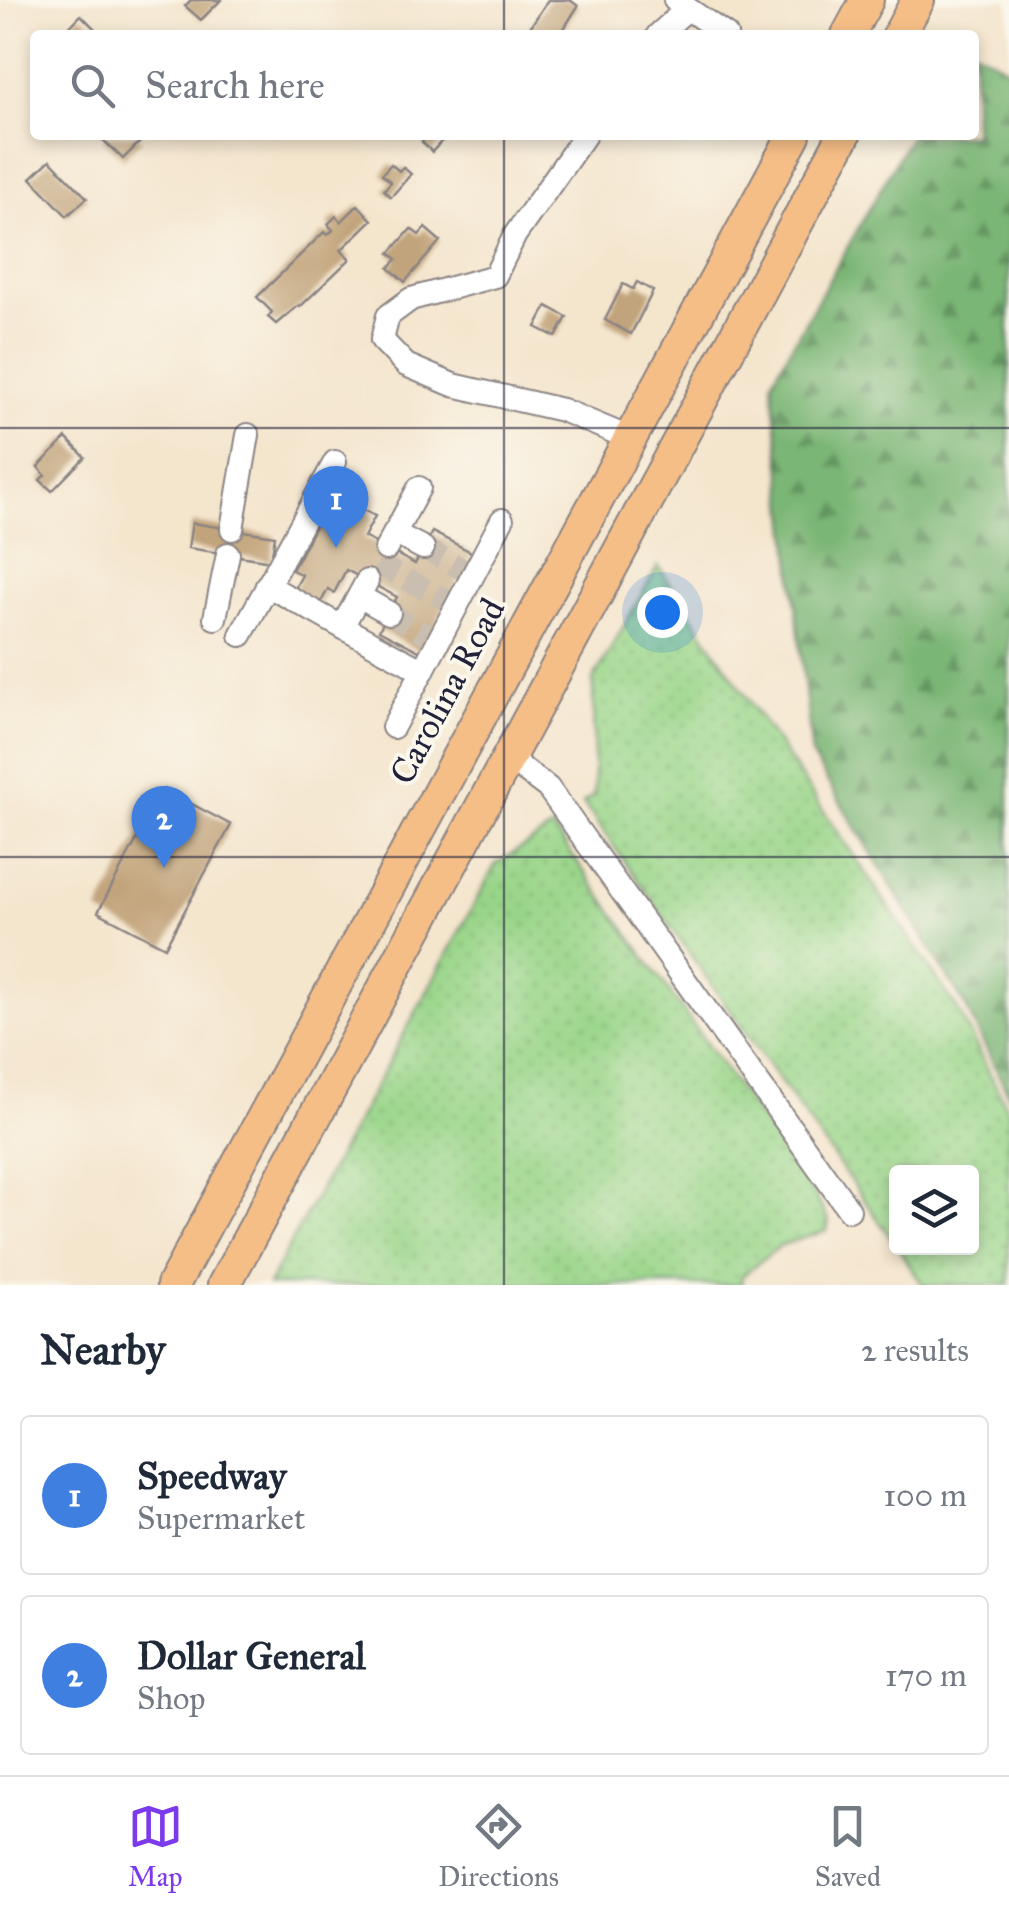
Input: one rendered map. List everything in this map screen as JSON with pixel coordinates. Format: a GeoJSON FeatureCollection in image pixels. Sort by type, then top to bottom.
{"type":"FeatureCollection","features":[{"type":"Feature","properties":{"kind":"highway"},"geometry":{"type":"LineString","coordinates":[[851,30],[867,0]]}},
{"type":"Feature","properties":{"kind":"highway"},"geometry":{"type":"LineString","coordinates":[[902,30],[918,0]]}},
{"type":"Feature","properties":{"kind":"highway","name":"Carolina Road"},"geometry":{"type":"LineString","coordinates":[[173,1285],[791,140]]}},
{"type":"Feature","properties":{"kind":"highway"},"geometry":{"type":"LineString","coordinates":[[224,1285],[841,140]]}},
{"type":"Feature","properties":{"kind":"highway"},"geometry":{"type":"LineString","coordinates":[[454,762],[502,771]]}},
{"type":"Feature","properties":{"kind":"street"},"geometry":{"type":"LineString","coordinates":[[662,30],[681,5],[718,30]]}},
{"type":"Feature","properties":{"kind":"street"},"geometry":{"type":"LineString","coordinates":[[582,140],[515,235],[495,276],[411,300],[388,316],[382,340],[406,365],[453,385],[562,410],[629,438]]}},
{"type":"Feature","properties":{"kind":"street"},"geometry":{"type":"LineString","coordinates":[[232,529],[248,435]]}},
{"type":"Feature","properties":{"kind":"street"},"geometry":{"type":"LineString","coordinates":[[241,634],[335,462]]}},
{"type":"Feature","properties":{"kind":"street"},"geometry":{"type":"LineString","coordinates":[[419,488],[390,541],[423,548]]}},
{"type":"Feature","properties":{"kind":"street"},"geometry":{"type":"LineString","coordinates":[[393,727],[423,671],[434,638],[502,520]]}},
{"type":"Feature","properties":{"kind":"street"},"geometry":{"type":"LineString","coordinates":[[215,618],[228,554]]}},
{"type":"Feature","properties":{"kind":"street"},"geometry":{"type":"LineString","coordinates":[[267,586],[423,671]]}},
{"type":"Feature","properties":{"kind":"street"},"geometry":{"type":"LineString","coordinates":[[342,627],[363,589],[389,613]]}},
{"type":"Feature","properties":{"kind":"street"},"geometry":{"type":"LineString","coordinates":[[502,771],[548,788],[849,1210]]}},
{"type":"Feature","properties":{"kind":"green space"},"geometry":{"type":"Polygon","coordinates":[[[979,53],[1009,68],[1009,1096],[965,1005],[812,756],[772,381],[908,140],[979,140],[979,53]]]}},
{"type":"Feature","properties":{"kind":"green space"},"geometry":{"type":"Polygon","coordinates":[[[658,566],[958,1010],[1009,1112],[1009,1285],[923,1285],[903,1255],[979,1255],[979,1165],[889,1165],[889,1235],[583,803],[594,795],[593,680],[658,566]]]}},
{"type":"Feature","properties":{"kind":"green space"},"geometry":{"type":"Polygon","coordinates":[[[553,828],[815,1196],[829,1221],[827,1231],[781,1245],[742,1276],[741,1285],[268,1285],[496,864],[553,828]]]}},
{"type":"Feature","properties":{"kind":"building"},"geometry":{"type":"Polygon","coordinates":[[[191,0],[221,0],[201,20],[185,6],[191,0]]]}},
{"type":"Feature","properties":{"kind":"building"},"geometry":{"type":"Polygon","coordinates":[[[548,0],[570,0],[578,6],[563,30],[528,30],[548,0]]]}},
{"type":"Feature","properties":{"kind":"building"},"geometry":{"type":"Polygon","coordinates":[[[81,15],[96,30],[67,30],[81,15]]]}},
{"type":"Feature","properties":{"kind":"building"},"geometry":{"type":"Polygon","coordinates":[[[103,140],[142,140],[123,159],[103,140]]]}},
{"type":"Feature","properties":{"kind":"building"},"geometry":{"type":"Polygon","coordinates":[[[424,140],[443,140],[432,152],[424,140]]]}},
{"type":"Feature","properties":{"kind":"building"},"geometry":{"type":"Polygon","coordinates":[[[50,160],[87,198],[67,216],[31,178],[50,160]]]}},
{"type":"Feature","properties":{"kind":"building"},"geometry":{"type":"Polygon","coordinates":[[[391,164],[411,174],[391,197],[384,190],[391,182],[382,174],[391,164]]]}},
{"type":"Feature","properties":{"kind":"building"},"geometry":{"type":"Polygon","coordinates":[[[358,205],[372,220],[341,250],[350,259],[300,307],[276,324],[268,317],[272,312],[257,297],[324,232],[327,235],[333,230],[328,224],[336,216],[341,222],[358,205]]]}},
{"type":"Feature","properties":{"kind":"building"},"geometry":{"type":"Polygon","coordinates":[[[425,228],[440,241],[405,282],[389,268],[397,259],[390,253],[411,229],[419,235],[425,228]]]}},
{"type":"Feature","properties":{"kind":"building"},"geometry":{"type":"Polygon","coordinates":[[[637,282],[653,291],[631,334],[605,320],[623,284],[633,289],[637,282]]]}},
{"type":"Feature","properties":{"kind":"building"},"geometry":{"type":"Polygon","coordinates":[[[547,306],[567,317],[556,337],[536,327],[547,306]]]}},
{"type":"Feature","properties":{"kind":"building"},"geometry":{"type":"Polygon","coordinates":[[[66,438],[85,457],[52,491],[40,480],[45,475],[38,467],[66,438]]]}},
{"type":"Feature","properties":{"kind":"building"},"geometry":{"type":"Polygon","coordinates":[[[332,494],[375,516],[364,537],[415,564],[432,532],[473,553],[421,652],[379,630],[397,597],[346,570],[334,593],[328,589],[320,604],[294,590],[302,575],[292,570],[332,494]]]}},
{"type":"Feature","properties":{"kind":"building"},"geometry":{"type":"Polygon","coordinates":[[[192,523],[275,536],[271,561],[188,548],[192,523]]]}},
{"type":"Feature","properties":{"kind":"building"},"geometry":{"type":"Polygon","coordinates":[[[164,789],[231,825],[165,947],[98,912],[164,789]]]}},
{"type":"Feature","properties":{"kind":"tunnel"},"geometry":{"type":"LineString","coordinates":[[423,548],[464,570]]}},
{"type":"Feature","properties":{"kind":"tunnel"},"geometry":{"type":"LineString","coordinates":[[377,564],[448,601]]}},
{"type":"Feature","properties":{"kind":"tunnel"},"geometry":{"type":"LineString","coordinates":[[389,613],[430,636]]}},
{"type":"Feature","properties":{"kind":"place","name":"Speedway"},"geometry":{"type":"Point","coordinates":[336,548]}},
{"type":"Feature","properties":{"kind":"place","name":"Dollar General"},"geometry":{"type":"Point","coordinates":[164,868]}}]}
